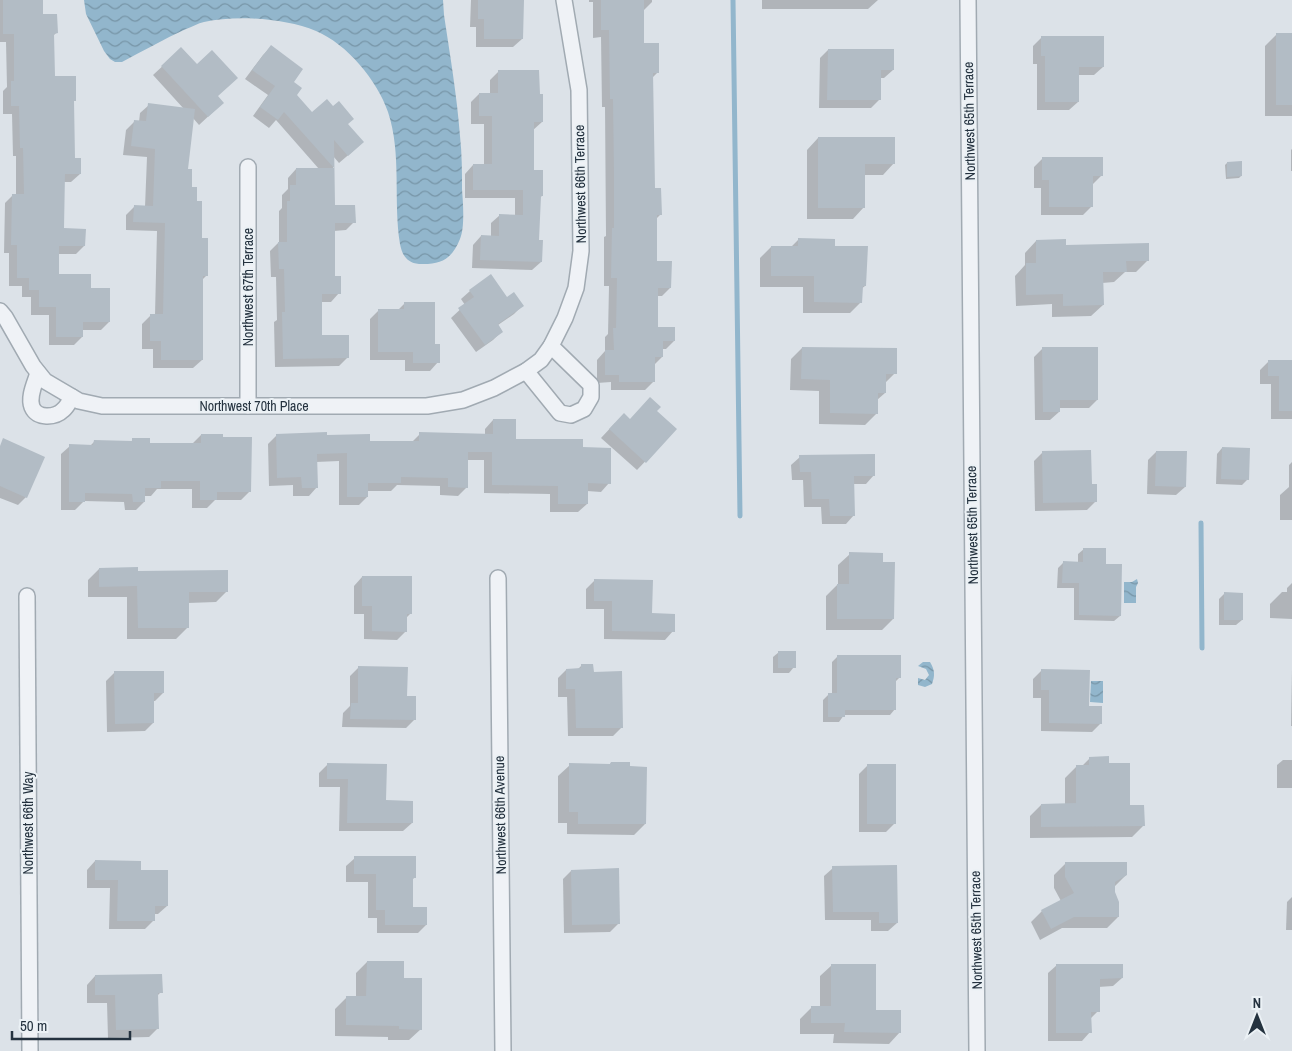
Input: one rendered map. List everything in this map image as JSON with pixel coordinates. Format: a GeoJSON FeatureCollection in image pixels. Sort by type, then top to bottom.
{"type":"FeatureCollection","features":[{"type":"Feature","properties":{"kind":"street","name":"Northwest 66th Terrace"},"geometry":{"type":"LineString","coordinates":[[541,360],[551,346],[565,318],[576,288],[581,251],[579,90],[564,0]]}},
{"type":"Feature","properties":{"kind":"street","name":"Northwest 65th Terrace"},"geometry":{"type":"LineString","coordinates":[[968,0],[977,1051]]}},
{"type":"Feature","properties":{"kind":"street","name":"Northwest 67th Terrace"},"geometry":{"type":"LineString","coordinates":[[248,167],[248,406]]}},
{"type":"Feature","properties":{"kind":"street","name":"Northwest 70th Place"},"geometry":{"type":"LineString","coordinates":[[0,311],[33,366],[45,381],[79,401],[102,406],[428,406],[463,400],[494,388],[526,371],[541,360]]}},
{"type":"Feature","properties":{"kind":"street"},"geometry":{"type":"LineString","coordinates":[[526,371],[560,413],[571,415],[584,409],[591,398],[591,385],[551,346]]}},
{"type":"Feature","properties":{"kind":"street"},"geometry":{"type":"LineString","coordinates":[[38,373],[31,399],[35,412],[41,416],[55,415],[63,411],[72,397]]}},
{"type":"Feature","properties":{"kind":"street","name":"Northwest 66th Avenue"},"geometry":{"type":"LineString","coordinates":[[498,578],[503,1051]]}},
{"type":"Feature","properties":{"kind":"street","name":"Northwest 66th Way"},"geometry":{"type":"LineString","coordinates":[[26,596],[30,1051]]}},
{"type":"Feature","properties":{"kind":"water"},"geometry":{"type":"Polygon","coordinates":[[[84,0],[443,0],[462,156],[463,228],[457,246],[449,256],[440,262],[427,264],[411,262],[402,252],[398,227],[395,144],[388,112],[369,76],[360,64],[328,37],[290,23],[246,18],[217,20],[197,24],[122,62],[115,62],[104,51],[86,14],[84,0]]]}},
{"type":"Feature","properties":{"kind":"water"},"geometry":{"type":"Polygon","coordinates":[[[1137,579],[1136,603],[1124,603],[1124,582],[1132,582],[1137,579]]]}},
{"type":"Feature","properties":{"kind":"water"},"geometry":{"type":"Polygon","coordinates":[[[923,662],[930,662],[934,673],[932,684],[925,687],[918,685],[918,678],[925,680],[929,675],[926,669],[918,666],[923,662]]]}},
{"type":"Feature","properties":{"kind":"water"},"geometry":{"type":"Polygon","coordinates":[[[1091,681],[1103,681],[1103,703],[1090,702],[1091,681]]]}},
{"type":"Feature","properties":{"kind":"building"},"geometry":{"type":"Polygon","coordinates":[[[3,0],[43,0],[43,14],[57,14],[58,33],[54,34],[55,76],[76,76],[76,101],[74,101],[75,158],[81,158],[81,174],[65,174],[64,228],[86,229],[85,246],[59,246],[59,274],[91,274],[91,288],[110,288],[110,322],[83,322],[83,337],[56,337],[56,307],[39,307],[39,290],[29,290],[29,278],[17,278],[17,245],[11,245],[12,194],[24,194],[23,148],[20,148],[19,106],[11,106],[11,81],[14,81],[14,34],[3,34],[3,0]]]}},
{"type":"Feature","properties":{"kind":"building"},"geometry":{"type":"Polygon","coordinates":[[[478,0],[524,0],[523,39],[484,39],[484,19],[478,19],[478,0]]]}},
{"type":"Feature","properties":{"kind":"building"},"geometry":{"type":"Polygon","coordinates":[[[601,0],[644,0],[644,43],[659,43],[659,73],[653,73],[655,188],[661,188],[662,215],[657,215],[657,261],[672,261],[671,288],[658,288],[658,327],[675,327],[675,341],[663,341],[663,357],[655,357],[655,382],[619,382],[619,375],[605,375],[605,350],[614,350],[613,328],[616,328],[617,278],[611,278],[612,228],[614,228],[613,99],[610,99],[609,30],[601,30],[601,0]]]}},
{"type":"Feature","properties":{"kind":"building"},"geometry":{"type":"Polygon","coordinates":[[[1276,33],[1292,33],[1292,105],[1276,105],[1276,33]]]}},
{"type":"Feature","properties":{"kind":"building"},"geometry":{"type":"Polygon","coordinates":[[[1041,36],[1104,36],[1104,67],[1079,67],[1079,102],[1045,102],[1045,56],[1041,56],[1041,36]]]}},
{"type":"Feature","properties":{"kind":"building"},"geometry":{"type":"Polygon","coordinates":[[[271,45],[303,69],[294,82],[302,88],[297,95],[312,112],[327,99],[333,106],[339,101],[354,119],[348,124],[364,142],[348,156],[334,140],[335,205],[355,205],[356,223],[335,223],[335,276],[341,276],[341,294],[322,294],[322,335],[349,335],[349,358],[283,359],[282,312],[285,312],[284,269],[279,269],[278,242],[287,242],[287,201],[290,201],[290,185],[296,185],[296,168],[334,168],[284,112],[278,120],[260,107],[275,86],[252,70],[271,45]]]}},
{"type":"Feature","properties":{"kind":"building"},"geometry":{"type":"Polygon","coordinates":[[[181,47],[197,64],[212,50],[238,78],[218,96],[224,103],[208,117],[161,66],[181,47]]]}},
{"type":"Feature","properties":{"kind":"building"},"geometry":{"type":"Polygon","coordinates":[[[828,49],[894,49],[894,70],[881,70],[881,100],[827,100],[828,49]]]}},
{"type":"Feature","properties":{"kind":"building"},"geometry":{"type":"Polygon","coordinates":[[[498,70],[539,70],[540,94],[543,94],[543,122],[534,122],[534,170],[543,170],[539,240],[543,240],[542,262],[480,260],[481,235],[499,236],[499,214],[523,215],[523,190],[473,190],[473,164],[492,164],[492,116],[479,116],[479,93],[498,93],[498,70]]]}},
{"type":"Feature","properties":{"kind":"building"},"geometry":{"type":"Polygon","coordinates":[[[148,103],[195,109],[188,169],[192,169],[192,187],[197,187],[197,201],[202,201],[202,238],[208,238],[208,276],[203,276],[203,360],[161,360],[161,341],[150,341],[150,314],[163,314],[165,223],[133,222],[134,205],[153,206],[155,149],[131,146],[134,120],[146,121],[148,103]]]}},
{"type":"Feature","properties":{"kind":"building"},"geometry":{"type":"Polygon","coordinates":[[[818,137],[895,137],[895,164],[865,164],[865,208],[818,208],[818,137]]]}},
{"type":"Feature","properties":{"kind":"building"},"geometry":{"type":"Polygon","coordinates":[[[1042,157],[1103,157],[1103,176],[1093,176],[1093,207],[1049,207],[1049,180],[1042,180],[1042,157]]]}},
{"type":"Feature","properties":{"kind":"building"},"geometry":{"type":"Polygon","coordinates":[[[1242,161],[1242,176],[1227,177],[1227,162],[1242,161]]]}},
{"type":"Feature","properties":{"kind":"building"},"geometry":{"type":"Polygon","coordinates":[[[798,238],[835,239],[835,246],[868,246],[866,286],[863,286],[862,303],[814,302],[814,276],[771,276],[771,246],[798,246],[798,238]]]}},
{"type":"Feature","properties":{"kind":"building"},"geometry":{"type":"Polygon","coordinates":[[[1066,239],[1066,245],[1149,243],[1149,261],[1126,261],[1127,272],[1103,272],[1104,305],[1063,306],[1063,294],[1026,295],[1026,263],[1036,263],[1036,240],[1066,239]]]}},
{"type":"Feature","properties":{"kind":"building"},"geometry":{"type":"Polygon","coordinates":[[[491,274],[507,297],[514,292],[524,306],[498,324],[503,332],[485,345],[458,308],[474,297],[469,290],[491,274]]]}},
{"type":"Feature","properties":{"kind":"building"},"geometry":{"type":"Polygon","coordinates":[[[404,302],[435,302],[435,344],[440,344],[440,363],[413,363],[413,352],[378,352],[378,309],[404,309],[404,302]]]}},
{"type":"Feature","properties":{"kind":"building"},"geometry":{"type":"Polygon","coordinates":[[[802,347],[897,348],[897,374],[886,374],[886,393],[878,393],[878,414],[830,413],[830,380],[801,379],[802,347]]]}},
{"type":"Feature","properties":{"kind":"building"},"geometry":{"type":"Polygon","coordinates":[[[1042,347],[1098,347],[1098,400],[1060,400],[1060,412],[1043,412],[1042,347]]]}},
{"type":"Feature","properties":{"kind":"building"},"geometry":{"type":"Polygon","coordinates":[[[1268,360],[1292,360],[1292,411],[1279,411],[1279,376],[1268,376],[1268,360]]]}},
{"type":"Feature","properties":{"kind":"building"},"geometry":{"type":"Polygon","coordinates":[[[650,397],[661,407],[657,411],[677,429],[646,463],[609,429],[624,413],[630,419],[650,397]]]}},
{"type":"Feature","properties":{"kind":"building"},"geometry":{"type":"Polygon","coordinates":[[[493,419],[516,419],[516,439],[583,439],[583,447],[611,448],[611,484],[588,483],[588,504],[558,504],[558,486],[492,485],[492,452],[468,452],[468,488],[448,487],[448,478],[401,477],[401,483],[368,483],[368,497],[347,497],[347,453],[317,454],[318,488],[302,488],[301,477],[277,478],[276,434],[327,432],[327,435],[370,434],[370,441],[419,441],[419,432],[493,434],[493,419]]]}},
{"type":"Feature","properties":{"kind":"building"},"geometry":{"type":"Polygon","coordinates":[[[201,434],[223,434],[223,437],[252,437],[251,492],[217,492],[217,500],[200,500],[200,481],[161,481],[161,488],[145,488],[145,502],[133,502],[132,494],[85,493],[85,502],[69,502],[69,444],[93,445],[94,440],[132,441],[132,438],[150,438],[150,443],[201,443],[201,434]]]}},
{"type":"Feature","properties":{"kind":"building"},"geometry":{"type":"Polygon","coordinates":[[[3,438],[45,457],[27,498],[0,486],[0,446],[3,438]]]}},
{"type":"Feature","properties":{"kind":"building"},"geometry":{"type":"Polygon","coordinates":[[[1222,447],[1250,448],[1249,480],[1221,479],[1222,447]]]}},
{"type":"Feature","properties":{"kind":"building"},"geometry":{"type":"Polygon","coordinates":[[[1091,450],[1092,484],[1097,484],[1097,502],[1043,503],[1042,451],[1091,450]]]}},
{"type":"Feature","properties":{"kind":"building"},"geometry":{"type":"Polygon","coordinates":[[[1156,451],[1187,451],[1186,487],[1155,486],[1156,451]]]}},
{"type":"Feature","properties":{"kind":"building"},"geometry":{"type":"Polygon","coordinates":[[[875,454],[875,476],[854,476],[855,516],[830,516],[829,499],[812,499],[811,472],[800,472],[799,455],[875,454]]]}},
{"type":"Feature","properties":{"kind":"building"},"geometry":{"type":"Polygon","coordinates":[[[1083,548],[1106,548],[1106,564],[1122,564],[1121,616],[1079,615],[1079,583],[1062,583],[1063,561],[1083,562],[1083,548]]]}},
{"type":"Feature","properties":{"kind":"building"},"geometry":{"type":"Polygon","coordinates":[[[849,552],[883,553],[883,562],[895,562],[894,619],[837,619],[837,584],[849,584],[849,552]]]}},
{"type":"Feature","properties":{"kind":"building"},"geometry":{"type":"Polygon","coordinates":[[[138,567],[138,571],[228,570],[228,592],[189,592],[189,628],[138,628],[137,586],[99,587],[99,568],[138,567]]]}},
{"type":"Feature","properties":{"kind":"building"},"geometry":{"type":"Polygon","coordinates":[[[362,576],[412,576],[412,614],[407,614],[407,632],[372,631],[372,606],[362,606],[362,576]]]}},
{"type":"Feature","properties":{"kind":"building"},"geometry":{"type":"Polygon","coordinates":[[[594,579],[653,580],[652,613],[675,614],[675,632],[612,631],[612,601],[594,601],[594,579]]]}},
{"type":"Feature","properties":{"kind":"building"},"geometry":{"type":"Polygon","coordinates":[[[1224,592],[1243,593],[1243,620],[1224,620],[1224,592]]]}},
{"type":"Feature","properties":{"kind":"building"},"geometry":{"type":"Polygon","coordinates":[[[778,651],[796,651],[796,668],[778,668],[778,651]]]}},
{"type":"Feature","properties":{"kind":"building"},"geometry":{"type":"Polygon","coordinates":[[[837,655],[901,655],[901,678],[896,678],[896,710],[845,710],[845,717],[828,717],[828,693],[837,693],[837,655]]]}},
{"type":"Feature","properties":{"kind":"building"},"geometry":{"type":"Polygon","coordinates":[[[581,664],[593,664],[594,672],[622,671],[623,728],[576,728],[575,689],[566,689],[566,669],[581,668],[581,664]]]}},
{"type":"Feature","properties":{"kind":"building"},"geometry":{"type":"Polygon","coordinates":[[[358,666],[408,667],[407,696],[416,696],[416,720],[350,719],[351,703],[358,703],[358,666]]]}},
{"type":"Feature","properties":{"kind":"building"},"geometry":{"type":"Polygon","coordinates":[[[1041,669],[1090,670],[1089,706],[1102,706],[1102,724],[1049,723],[1049,690],[1041,690],[1041,669]]]}},
{"type":"Feature","properties":{"kind":"building"},"geometry":{"type":"Polygon","coordinates":[[[114,671],[164,671],[164,693],[154,693],[154,723],[115,724],[114,671]]]}},
{"type":"Feature","properties":{"kind":"building"},"geometry":{"type":"Polygon","coordinates":[[[1109,756],[1109,763],[1130,763],[1130,805],[1144,805],[1145,826],[1041,827],[1041,804],[1076,803],[1076,765],[1089,765],[1089,757],[1109,756]]]}},
{"type":"Feature","properties":{"kind":"building"},"geometry":{"type":"Polygon","coordinates":[[[611,762],[630,762],[630,766],[647,767],[646,824],[578,824],[578,812],[569,812],[569,763],[610,764],[611,762]]]}},
{"type":"Feature","properties":{"kind":"building"},"geometry":{"type":"Polygon","coordinates":[[[327,763],[387,764],[386,800],[413,801],[413,823],[347,823],[348,779],[327,779],[327,763]]]}},
{"type":"Feature","properties":{"kind":"building"},"geometry":{"type":"Polygon","coordinates":[[[867,764],[896,764],[896,824],[867,824],[867,764]]]}},
{"type":"Feature","properties":{"kind":"building"},"geometry":{"type":"Polygon","coordinates":[[[354,856],[416,856],[416,878],[413,878],[413,907],[427,907],[427,925],[385,925],[385,910],[376,910],[376,874],[354,874],[354,856]]]}},
{"type":"Feature","properties":{"kind":"building"},"geometry":{"type":"Polygon","coordinates":[[[95,860],[141,861],[141,870],[168,870],[168,906],[155,906],[155,921],[117,921],[118,880],[95,880],[95,860]]]}},
{"type":"Feature","properties":{"kind":"building"},"geometry":{"type":"Polygon","coordinates":[[[1065,862],[1127,862],[1127,875],[1115,882],[1115,892],[1119,902],[1119,917],[1074,917],[1051,929],[1041,910],[1074,893],[1065,877],[1065,862]]]}},
{"type":"Feature","properties":{"kind":"building"},"geometry":{"type":"Polygon","coordinates":[[[897,865],[898,923],[879,923],[879,912],[833,912],[832,866],[897,865]]]}},
{"type":"Feature","properties":{"kind":"building"},"geometry":{"type":"Polygon","coordinates":[[[619,868],[620,924],[572,925],[571,870],[619,868]]]}},
{"type":"Feature","properties":{"kind":"building"},"geometry":{"type":"Polygon","coordinates":[[[367,961],[404,961],[404,978],[422,978],[422,1030],[399,1029],[399,1026],[346,1025],[346,996],[366,996],[367,961]]]}},
{"type":"Feature","properties":{"kind":"building"},"geometry":{"type":"Polygon","coordinates":[[[831,964],[876,964],[876,1010],[901,1010],[901,1033],[844,1032],[845,1023],[811,1023],[811,1006],[831,1006],[831,964]]]}},
{"type":"Feature","properties":{"kind":"building"},"geometry":{"type":"Polygon","coordinates":[[[1056,964],[1123,964],[1123,978],[1100,979],[1100,1012],[1091,1012],[1092,1033],[1056,1033],[1056,964]]]}},
{"type":"Feature","properties":{"kind":"building"},"geometry":{"type":"Polygon","coordinates":[[[162,974],[163,993],[158,993],[159,1029],[116,1030],[115,995],[95,995],[95,975],[162,974]]]}},
{"type":"Feature","properties":{"kind":"waterway"},"geometry":{"type":"LineString","coordinates":[[733,0],[740,516]]}},
{"type":"Feature","properties":{"kind":"waterway"},"geometry":{"type":"LineString","coordinates":[[1201,523],[1202,648]]}}]}
